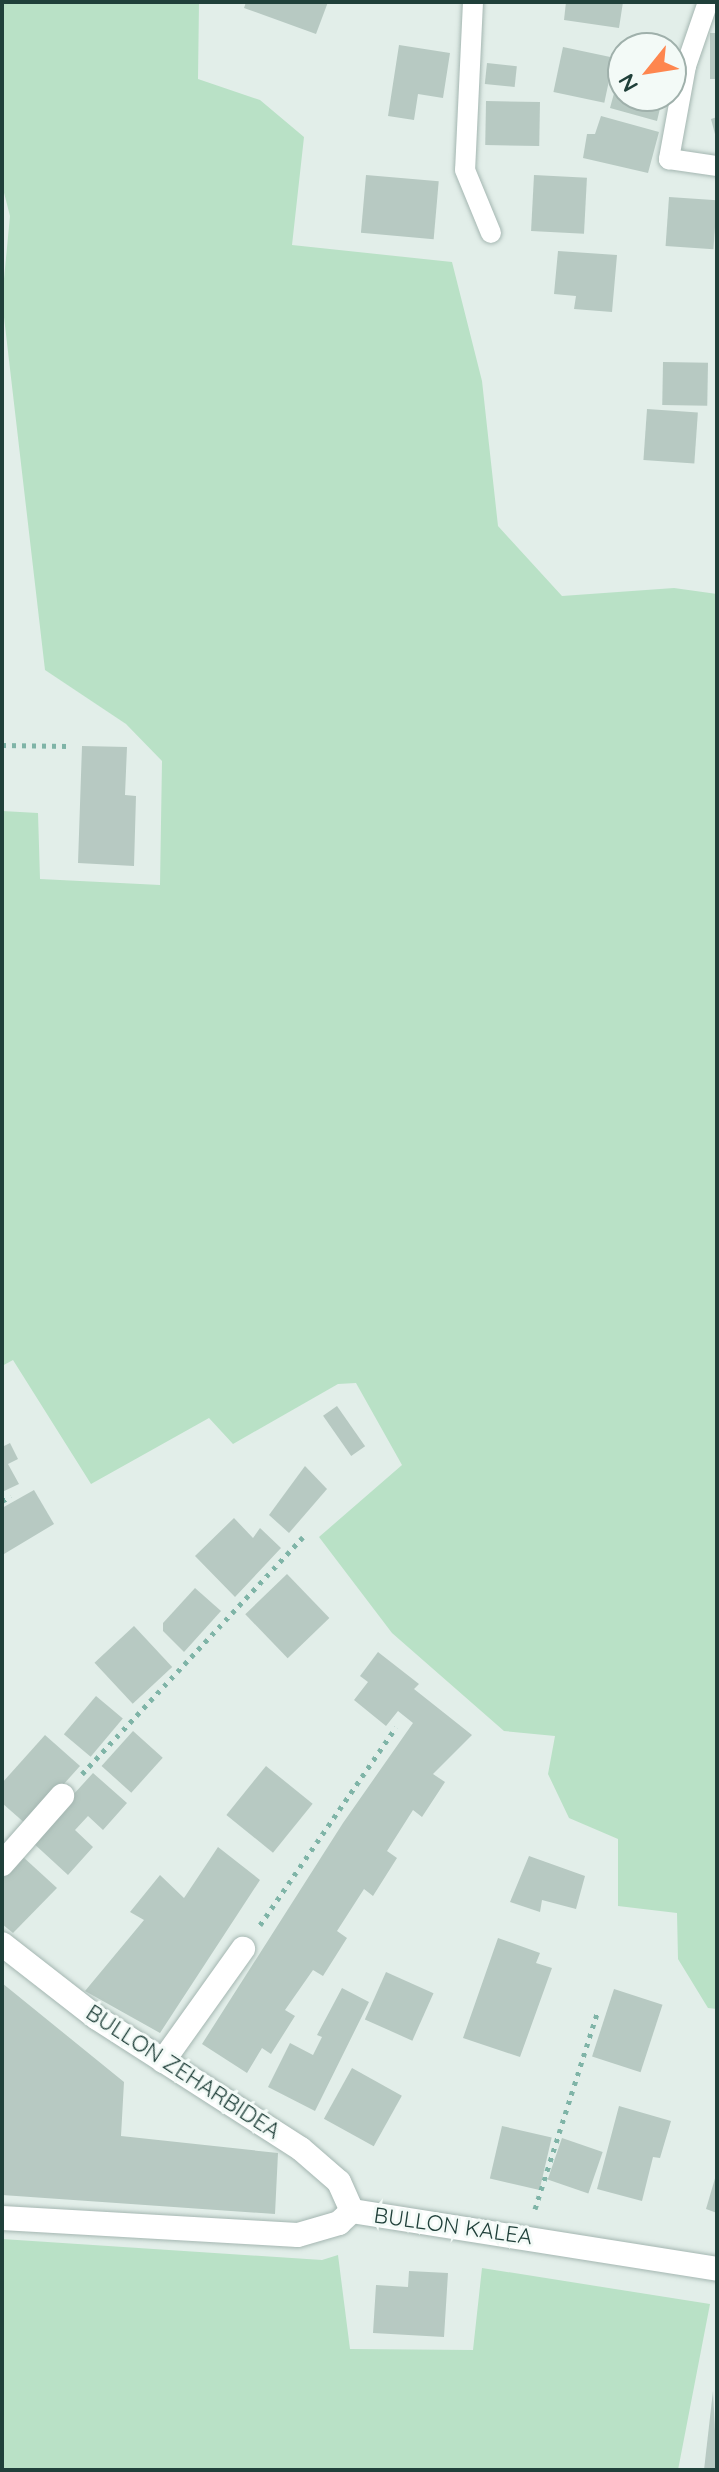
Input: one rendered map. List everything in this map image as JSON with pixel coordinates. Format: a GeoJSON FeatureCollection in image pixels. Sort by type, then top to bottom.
{"type":"FeatureCollection","features":[{"type":"Feature","properties":{"kind":"street"},"geometry":{"type":"LineString","coordinates":[[2,1864],[62,1796]]}},
{"type":"Feature","properties":{"kind":"street","name":"BULLON ZEHARBIDEA"},"geometry":{"type":"LineString","coordinates":[[2,1944],[163,2061],[301,2149],[339,2182],[352,2211]]}},
{"type":"Feature","properties":{"kind":"street"},"geometry":{"type":"LineString","coordinates":[[163,2061],[243,1949]]}},
{"type":"Feature","properties":{"kind":"street","name":"BULLON KALEA"},"geometry":{"type":"LineString","coordinates":[[2,2218],[298,2235],[339,2223],[352,2211],[527,2236],[717,2269]]}},
{"type":"Feature","properties":{"kind":"lane"},"geometry":{"type":"LineString","coordinates":[[473,2],[465,170],[491,233]]}},
{"type":"Feature","properties":{"kind":"lane"},"geometry":{"type":"LineString","coordinates":[[708,2],[686,66],[669,159],[717,166]]}},
{"type":"Feature","properties":{"kind":"path"},"geometry":{"type":"LineString","coordinates":[[2,745],[68,746]]}},
{"type":"Feature","properties":{"kind":"path"},"geometry":{"type":"LineString","coordinates":[[2,1501],[11,1496]]}},
{"type":"Feature","properties":{"kind":"path"},"geometry":{"type":"LineString","coordinates":[[62,1796],[303,1537]]}},
{"type":"Feature","properties":{"kind":"path"},"geometry":{"type":"LineString","coordinates":[[243,1949],[396,1727]]}},
{"type":"Feature","properties":{"kind":"path"},"geometry":{"type":"LineString","coordinates":[[527,2236],[597,2013]]}},
{"type":"Feature","properties":{"kind":"green space"},"geometry":{"type":"Polygon","coordinates":[[[2,2],[199,2],[198,79],[260,100],[304,137],[292,245],[452,262],[482,381],[498,526],[562,596],[674,588],[717,594],[717,2009],[708,2008],[678,1959],[677,1913],[618,1906],[618,1839],[569,1818],[548,1774],[555,1736],[504,1731],[392,1633],[319,1537],[402,1465],[356,1383],[338,1384],[233,1444],[209,1418],[91,1484],[13,1360],[2,1366],[2,811],[38,813],[40,879],[160,885],[162,761],[126,724],[45,670],[2,300],[10,216],[2,185],[2,2]]]}},
{"type":"Feature","properties":{"kind":"green space"},"geometry":{"type":"Polygon","coordinates":[[[2,2239],[322,2260],[338,2255],[350,2349],[473,2350],[482,2268],[710,2304],[678,2470],[2,2470],[2,2239]]]}},
{"type":"Feature","properties":{"kind":"building"},"geometry":{"type":"Polygon","coordinates":[[[246,2],[328,2],[316,34],[244,8],[246,2]]]}},
{"type":"Feature","properties":{"kind":"building"},"geometry":{"type":"Polygon","coordinates":[[[566,2],[623,2],[619,28],[564,20],[566,2]]]}},
{"type":"Feature","properties":{"kind":"building"},"geometry":{"type":"Polygon","coordinates":[[[710,33],[717,33],[717,79],[710,79],[710,33]]]}},
{"type":"Feature","properties":{"kind":"building"},"geometry":{"type":"Polygon","coordinates":[[[399,45],[450,53],[443,98],[418,94],[414,120],[388,116],[399,45]]]}},
{"type":"Feature","properties":{"kind":"building"},"geometry":{"type":"Polygon","coordinates":[[[563,47],[607,56],[604,103],[553,92],[563,47]]]}},
{"type":"Feature","properties":{"kind":"building"},"geometry":{"type":"Polygon","coordinates":[[[487,63],[517,66],[515,87],[485,84],[487,63]]]}},
{"type":"Feature","properties":{"kind":"building"},"geometry":{"type":"Polygon","coordinates":[[[486,101],[540,102],[539,146],[485,145],[486,101]]]}},
{"type":"Feature","properties":{"kind":"building"},"geometry":{"type":"Polygon","coordinates":[[[624,112],[659,112],[657,121],[624,112]]]}},
{"type":"Feature","properties":{"kind":"building"},"geometry":{"type":"Polygon","coordinates":[[[601,116],[659,132],[648,173],[583,158],[587,134],[595,134],[601,116]]]}},
{"type":"Feature","properties":{"kind":"building"},"geometry":{"type":"Polygon","coordinates":[[[717,117],[717,138],[716,138],[711,119],[717,117]]]}},
{"type":"Feature","properties":{"kind":"building"},"geometry":{"type":"Polygon","coordinates":[[[366,175],[439,181],[434,239],[361,233],[366,175]]]}},
{"type":"Feature","properties":{"kind":"building"},"geometry":{"type":"Polygon","coordinates":[[[534,175],[587,178],[584,234],[531,231],[534,175]]]}},
{"type":"Feature","properties":{"kind":"building"},"geometry":{"type":"Polygon","coordinates":[[[669,197],[717,200],[713,249],[666,246],[669,197]]]}},
{"type":"Feature","properties":{"kind":"building"},"geometry":{"type":"Polygon","coordinates":[[[558,251],[617,255],[612,312],[574,309],[576,296],[554,294],[558,251]]]}},
{"type":"Feature","properties":{"kind":"building"},"geometry":{"type":"Polygon","coordinates":[[[663,362],[708,363],[707,406],[662,405],[663,362]]]}},
{"type":"Feature","properties":{"kind":"building"},"geometry":{"type":"Polygon","coordinates":[[[647,409],[698,413],[694,463],[643,460],[647,409]]]}},
{"type":"Feature","properties":{"kind":"building"},"geometry":{"type":"Polygon","coordinates":[[[82,746],[127,747],[125,795],[136,796],[134,866],[78,863],[82,746]]]}},
{"type":"Feature","properties":{"kind":"building"},"geometry":{"type":"Polygon","coordinates":[[[337,1406],[365,1446],[351,1456],[323,1416],[337,1406]]]}},
{"type":"Feature","properties":{"kind":"building"},"geometry":{"type":"Polygon","coordinates":[[[10,1443],[18,1459],[8,1464],[19,1484],[2,1492],[2,1447],[10,1443]]]}},
{"type":"Feature","properties":{"kind":"building"},"geometry":{"type":"Polygon","coordinates":[[[305,1466],[327,1489],[289,1533],[269,1515],[305,1466]]]}},
{"type":"Feature","properties":{"kind":"building"},"geometry":{"type":"Polygon","coordinates":[[[34,1490],[54,1524],[4,1554],[2,1508],[34,1490]]]}},
{"type":"Feature","properties":{"kind":"building"},"geometry":{"type":"Polygon","coordinates":[[[234,1518],[253,1538],[260,1528],[281,1548],[235,1597],[195,1556],[234,1518]]]}},
{"type":"Feature","properties":{"kind":"building"},"geometry":{"type":"Polygon","coordinates":[[[287,1574],[329,1618],[288,1658],[245,1614],[287,1574]]]}},
{"type":"Feature","properties":{"kind":"building"},"geometry":{"type":"Polygon","coordinates":[[[195,1588],[221,1611],[184,1652],[163,1631],[163,1623],[195,1588]]]}},
{"type":"Feature","properties":{"kind":"building"},"geometry":{"type":"Polygon","coordinates":[[[134,1626],[172,1667],[133,1704],[95,1663],[134,1626]]]}},
{"type":"Feature","properties":{"kind":"building"},"geometry":{"type":"Polygon","coordinates":[[[378,1652],[419,1684],[414,1689],[472,1735],[433,1774],[445,1782],[422,1817],[413,1810],[387,1851],[397,1858],[373,1896],[364,1889],[337,1931],[347,1938],[323,1976],[313,1970],[285,2010],[295,2016],[271,2054],[262,2048],[247,2073],[202,2044],[343,1823],[413,1723],[398,1711],[386,1726],[354,1700],[368,1682],[360,1676],[378,1652]]]}},
{"type":"Feature","properties":{"kind":"building"},"geometry":{"type":"Polygon","coordinates":[[[96,1696],[123,1718],[91,1757],[64,1734],[96,1696]]]}},
{"type":"Feature","properties":{"kind":"building"},"geometry":{"type":"Polygon","coordinates":[[[133,1731],[163,1758],[131,1793],[102,1766],[133,1731]]]}},
{"type":"Feature","properties":{"kind":"building"},"geometry":{"type":"Polygon","coordinates":[[[45,1735],[80,1766],[27,1825],[2,1803],[2,1783],[45,1735]]]}},
{"type":"Feature","properties":{"kind":"building"},"geometry":{"type":"Polygon","coordinates":[[[266,1766],[313,1804],[273,1853],[226,1815],[266,1766]]]}},
{"type":"Feature","properties":{"kind":"building"},"geometry":{"type":"Polygon","coordinates":[[[93,1773],[127,1803],[103,1830],[88,1816],[75,1830],[93,1847],[68,1875],[31,1841],[93,1773]]]}},
{"type":"Feature","properties":{"kind":"building"},"geometry":{"type":"Polygon","coordinates":[[[218,1847],[260,1880],[160,2033],[85,1991],[144,1920],[130,1912],[160,1875],[184,1898],[218,1847]]]}},
{"type":"Feature","properties":{"kind":"building"},"geometry":{"type":"Polygon","coordinates":[[[22,1856],[57,1888],[13,1933],[2,1924],[2,1879],[22,1856]]]}},
{"type":"Feature","properties":{"kind":"building"},"geometry":{"type":"Polygon","coordinates":[[[529,1856],[585,1876],[576,1909],[542,1900],[540,1912],[510,1902],[529,1856]]]}},
{"type":"Feature","properties":{"kind":"building"},"geometry":{"type":"Polygon","coordinates":[[[498,1938],[540,1953],[536,1963],[552,1968],[520,2057],[463,2038],[498,1938]]]}},
{"type":"Feature","properties":{"kind":"building"},"geometry":{"type":"Polygon","coordinates":[[[386,1972],[434,1993],[412,2041],[365,2020],[386,1972]]]}},
{"type":"Feature","properties":{"kind":"building"},"geometry":{"type":"Polygon","coordinates":[[[2,1983],[124,2082],[121,2136],[278,2153],[275,2214],[2,2195],[2,1983]]]}},
{"type":"Feature","properties":{"kind":"building"},"geometry":{"type":"Polygon","coordinates":[[[342,1988],[369,2002],[315,2111],[268,2087],[290,2043],[313,2055],[322,2037],[317,2035],[342,1988]]]}},
{"type":"Feature","properties":{"kind":"building"},"geometry":{"type":"Polygon","coordinates":[[[614,1989],[663,2005],[641,2072],[592,2057],[614,1989]]]}},
{"type":"Feature","properties":{"kind":"building"},"geometry":{"type":"Polygon","coordinates":[[[352,2068],[402,2096],[374,2146],[324,2119],[352,2068]]]}},
{"type":"Feature","properties":{"kind":"building"},"geometry":{"type":"Polygon","coordinates":[[[619,2106],[671,2121],[660,2158],[653,2157],[642,2201],[597,2189],[619,2106]]]}},
{"type":"Feature","properties":{"kind":"building"},"geometry":{"type":"Polygon","coordinates":[[[502,2126],[552,2137],[540,2190],[490,2179],[502,2126]]]}},
{"type":"Feature","properties":{"kind":"building"},"geometry":{"type":"Polygon","coordinates":[[[562,2138],[603,2152],[588,2194],[548,2180],[562,2138]]]}},
{"type":"Feature","properties":{"kind":"building"},"geometry":{"type":"Polygon","coordinates":[[[717,2176],[717,2213],[706,2209],[717,2176]]]}},
{"type":"Feature","properties":{"kind":"building"},"geometry":{"type":"Polygon","coordinates":[[[409,2271],[448,2273],[444,2337],[373,2333],[376,2285],[408,2287],[409,2271]]]}},
{"type":"Feature","properties":{"kind":"building"},"geometry":{"type":"Polygon","coordinates":[[[713,2391],[717,2470],[704,2470],[713,2391]]]}}]}
